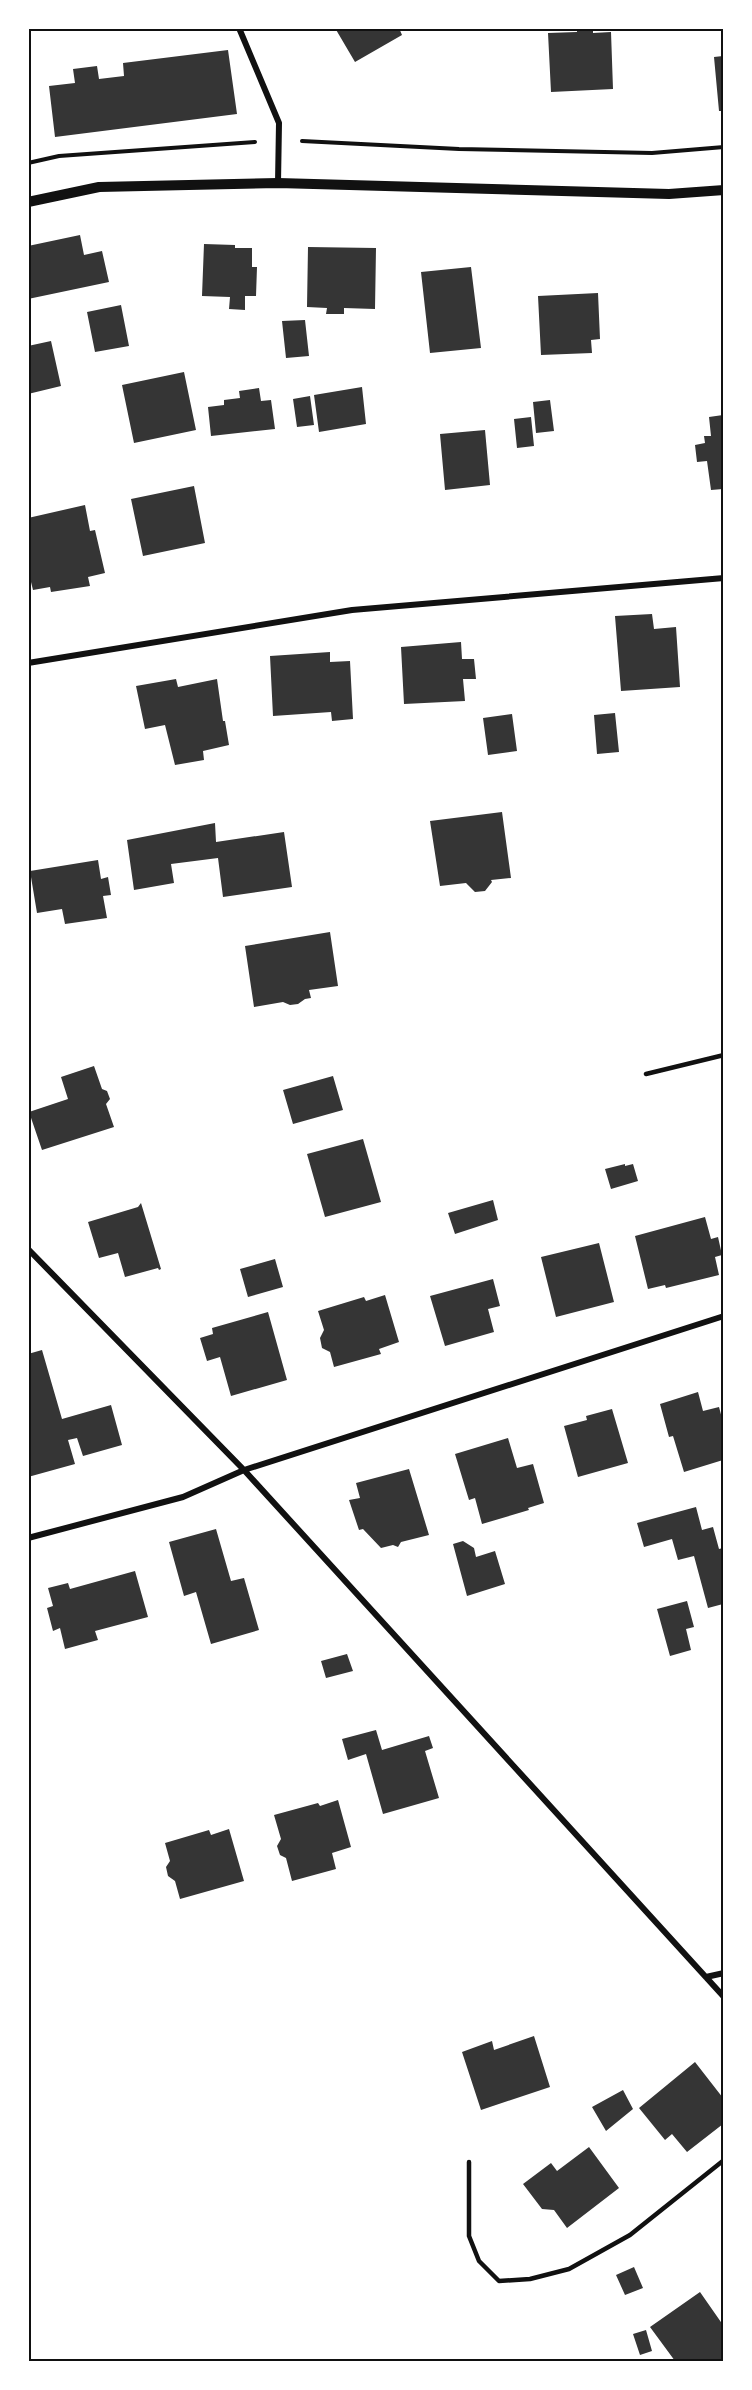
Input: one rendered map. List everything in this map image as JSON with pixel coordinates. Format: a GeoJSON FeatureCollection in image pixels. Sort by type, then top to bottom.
{"type":"FeatureCollection","features":[{"type":"Feature","properties":{"kind":"street"},"geometry":{"type":"LineString","coordinates":[[239,28],[279,123],[278,183]]}},
{"type":"Feature","properties":{"kind":"street"},"geometry":{"type":"LineString","coordinates":[[28,202],[99,187],[278,183],[669,194],[723,190]]}},
{"type":"Feature","properties":{"kind":"street"},"geometry":{"type":"LineString","coordinates":[[28,663],[352,610],[723,578]]}},
{"type":"Feature","properties":{"kind":"street"},"geometry":{"type":"LineString","coordinates":[[28,1249],[244,1470],[723,1998]]}},
{"type":"Feature","properties":{"kind":"street"},"geometry":{"type":"LineString","coordinates":[[28,1538],[183,1497],[244,1470],[723,1316]]}},
{"type":"Feature","properties":{"kind":"street"},"geometry":{"type":"LineString","coordinates":[[706,1977],[723,1972]]}},
{"type":"Feature","properties":{"kind":"lane"},"geometry":{"type":"LineString","coordinates":[[646,1074],[723,1054]]}},
{"type":"Feature","properties":{"kind":"lane"},"geometry":{"type":"LineString","coordinates":[[469,2162],[469,2236],[479,2261],[499,2281],[530,2279],[569,2269],[630,2235],[723,2160]]}},
{"type":"Feature","properties":{"kind":"path"},"geometry":{"type":"LineString","coordinates":[[28,163],[59,156],[278,140],[459,149],[652,153],[723,147]]}},
{"type":"Feature","properties":{"kind":"building"},"geometry":{"type":"Polygon","coordinates":[[[335,28],[399,28],[402,35],[355,62],[335,28]]]}},
{"type":"Feature","properties":{"kind":"building"},"geometry":{"type":"Polygon","coordinates":[[[577,28],[593,28],[593,33],[611,32],[613,89],[551,92],[548,33],[577,32],[577,28]]]}},
{"type":"Feature","properties":{"kind":"building"},"geometry":{"type":"Polygon","coordinates":[[[228,50],[237,114],[55,137],[49,86],[75,83],[73,69],[97,66],[99,79],[124,76],[123,63],[228,50]]]}},
{"type":"Feature","properties":{"kind":"building"},"geometry":{"type":"Polygon","coordinates":[[[723,56],[723,111],[719,111],[714,57],[723,56]]]}},
{"type":"Feature","properties":{"kind":"building"},"geometry":{"type":"Polygon","coordinates":[[[80,235],[84,255],[102,251],[109,282],[28,299],[28,246],[80,235]]]}},
{"type":"Feature","properties":{"kind":"building"},"geometry":{"type":"Polygon","coordinates":[[[204,244],[252,248],[252,267],[257,267],[256,296],[245,296],[245,310],[229,309],[230,297],[202,296],[204,244]]]}},
{"type":"Feature","properties":{"kind":"building"},"geometry":{"type":"Polygon","coordinates":[[[308,247],[376,248],[375,309],[344,308],[344,314],[326,314],[327,308],[307,307],[308,247]]]}},
{"type":"Feature","properties":{"kind":"building"},"geometry":{"type":"Polygon","coordinates":[[[471,267],[481,348],[430,353],[421,272],[471,267]]]}},
{"type":"Feature","properties":{"kind":"building"},"geometry":{"type":"Polygon","coordinates":[[[598,293],[600,339],[591,340],[592,353],[541,355],[538,296],[598,293]]]}},
{"type":"Feature","properties":{"kind":"building"},"geometry":{"type":"Polygon","coordinates":[[[121,305],[129,346],[95,352],[87,312],[121,305]]]}},
{"type":"Feature","properties":{"kind":"building"},"geometry":{"type":"Polygon","coordinates":[[[305,320],[309,356],[286,358],[282,321],[305,320]]]}},
{"type":"Feature","properties":{"kind":"building"},"geometry":{"type":"Polygon","coordinates":[[[51,341],[61,386],[28,394],[28,346],[51,341]]]}},
{"type":"Feature","properties":{"kind":"building"},"geometry":{"type":"Polygon","coordinates":[[[184,372],[196,430],[134,443],[122,385],[184,372]]]}},
{"type":"Feature","properties":{"kind":"building"},"geometry":{"type":"Polygon","coordinates":[[[362,387],[366,424],[319,432],[314,395],[362,387]]]}},
{"type":"Feature","properties":{"kind":"building"},"geometry":{"type":"Polygon","coordinates":[[[259,388],[261,401],[271,400],[275,429],[211,436],[208,407],[224,405],[224,400],[240,398],[239,391],[259,388]]]}},
{"type":"Feature","properties":{"kind":"building"},"geometry":{"type":"Polygon","coordinates":[[[310,396],[314,425],[297,427],[293,399],[310,396]]]}},
{"type":"Feature","properties":{"kind":"building"},"geometry":{"type":"Polygon","coordinates":[[[550,400],[554,431],[536,433],[533,402],[550,400]]]}},
{"type":"Feature","properties":{"kind":"building"},"geometry":{"type":"Polygon","coordinates":[[[723,415],[723,489],[711,490],[707,461],[697,462],[695,445],[705,443],[704,436],[711,436],[709,417],[723,415]]]}},
{"type":"Feature","properties":{"kind":"building"},"geometry":{"type":"Polygon","coordinates":[[[531,417],[534,446],[517,448],[514,419],[531,417]]]}},
{"type":"Feature","properties":{"kind":"building"},"geometry":{"type":"Polygon","coordinates":[[[485,430],[490,485],[445,490],[440,434],[485,430]]]}},
{"type":"Feature","properties":{"kind":"building"},"geometry":{"type":"Polygon","coordinates":[[[194,486],[205,543],[143,556],[131,499],[194,486]]]}},
{"type":"Feature","properties":{"kind":"building"},"geometry":{"type":"Polygon","coordinates":[[[85,505],[90,531],[95,530],[105,573],[88,577],[90,586],[51,592],[50,587],[33,590],[28,570],[28,518],[85,505]]]}},
{"type":"Feature","properties":{"kind":"building"},"geometry":{"type":"Polygon","coordinates":[[[652,614],[654,629],[676,627],[680,687],[621,691],[615,616],[652,614]]]}},
{"type":"Feature","properties":{"kind":"building"},"geometry":{"type":"Polygon","coordinates":[[[461,642],[462,659],[474,659],[476,679],[463,679],[465,701],[404,704],[401,647],[461,642]]]}},
{"type":"Feature","properties":{"kind":"building"},"geometry":{"type":"Polygon","coordinates":[[[330,652],[330,662],[350,661],[353,719],[332,721],[331,712],[273,716],[270,656],[330,652]]]}},
{"type":"Feature","properties":{"kind":"building"},"geometry":{"type":"Polygon","coordinates":[[[176,679],[178,687],[217,679],[229,745],[203,751],[204,760],[175,765],[165,725],[145,729],[136,686],[176,679]]]}},
{"type":"Feature","properties":{"kind":"building"},"geometry":{"type":"Polygon","coordinates":[[[615,713],[619,752],[597,754],[594,715],[615,713]]]}},
{"type":"Feature","properties":{"kind":"building"},"geometry":{"type":"Polygon","coordinates":[[[512,714],[517,751],[488,755],[483,718],[512,714]]]}},
{"type":"Feature","properties":{"kind":"building"},"geometry":{"type":"Polygon","coordinates":[[[502,812],[511,878],[491,880],[492,882],[485,891],[475,892],[466,883],[440,886],[430,821],[502,812]]]}},
{"type":"Feature","properties":{"kind":"building"},"geometry":{"type":"Polygon","coordinates":[[[215,823],[216,842],[284,832],[292,887],[223,897],[218,858],[171,864],[174,883],[134,890],[127,840],[215,823]]]}},
{"type":"Feature","properties":{"kind":"building"},"geometry":{"type":"Polygon","coordinates":[[[98,860],[101,879],[108,877],[111,895],[103,896],[107,918],[65,924],[62,909],[37,913],[30,871],[98,860]]]}},
{"type":"Feature","properties":{"kind":"building"},"geometry":{"type":"Polygon","coordinates":[[[330,932],[338,986],[309,990],[311,998],[298,1004],[290,1005],[283,1002],[254,1007],[245,946],[330,932]]]}},
{"type":"Feature","properties":{"kind":"building"},"geometry":{"type":"Polygon","coordinates":[[[94,1066],[102,1089],[107,1091],[110,1099],[106,1104],[114,1127],[42,1150],[29,1112],[68,1099],[61,1077],[94,1066]]]}},
{"type":"Feature","properties":{"kind":"building"},"geometry":{"type":"Polygon","coordinates":[[[333,1076],[343,1110],[293,1124],[283,1090],[333,1076]]]}},
{"type":"Feature","properties":{"kind":"building"},"geometry":{"type":"Polygon","coordinates":[[[363,1139],[381,1202],[325,1217],[307,1154],[363,1139]]]}},
{"type":"Feature","properties":{"kind":"building"},"geometry":{"type":"Polygon","coordinates":[[[625,1164],[625,1166],[633,1164],[638,1181],[611,1189],[605,1169],[625,1164]]]}},
{"type":"Feature","properties":{"kind":"building"},"geometry":{"type":"Polygon","coordinates":[[[493,1200],[498,1220],[455,1234],[448,1213],[493,1200]]]}},
{"type":"Feature","properties":{"kind":"building"},"geometry":{"type":"Polygon","coordinates":[[[141,1203],[161,1269],[125,1277],[118,1253],[99,1258],[88,1222],[138,1207],[141,1203]]]}},
{"type":"Feature","properties":{"kind":"building"},"geometry":{"type":"Polygon","coordinates":[[[705,1217],[711,1239],[718,1237],[722,1255],[715,1257],[719,1275],[666,1288],[665,1285],[648,1289],[635,1236],[705,1217]]]}},
{"type":"Feature","properties":{"kind":"building"},"geometry":{"type":"Polygon","coordinates":[[[599,1243],[614,1302],[556,1317],[541,1257],[599,1243]]]}},
{"type":"Feature","properties":{"kind":"building"},"geometry":{"type":"Polygon","coordinates":[[[275,1259],[283,1287],[248,1297],[240,1269],[275,1259]]]}},
{"type":"Feature","properties":{"kind":"building"},"geometry":{"type":"Polygon","coordinates":[[[493,1279],[500,1306],[488,1309],[494,1332],[445,1346],[430,1296],[493,1279]]]}},
{"type":"Feature","properties":{"kind":"building"},"geometry":{"type":"Polygon","coordinates":[[[385,1295],[399,1342],[379,1349],[381,1354],[334,1367],[330,1352],[322,1348],[320,1338],[324,1330],[318,1311],[364,1297],[366,1301],[385,1295]]]}},
{"type":"Feature","properties":{"kind":"building"},"geometry":{"type":"Polygon","coordinates":[[[268,1312],[287,1380],[231,1396],[220,1357],[207,1361],[200,1338],[213,1334],[212,1328],[268,1312]]]}},
{"type":"Feature","properties":{"kind":"building"},"geometry":{"type":"Polygon","coordinates":[[[42,1350],[62,1419],[111,1405],[122,1445],[83,1456],[77,1438],[68,1440],[75,1464],[28,1477],[28,1354],[42,1350]]]}},
{"type":"Feature","properties":{"kind":"building"},"geometry":{"type":"Polygon","coordinates":[[[698,1392],[703,1411],[719,1407],[723,1422],[723,1460],[684,1472],[673,1436],[669,1437],[660,1404],[698,1392]]]}},
{"type":"Feature","properties":{"kind":"building"},"geometry":{"type":"Polygon","coordinates":[[[612,1409],[628,1463],[578,1477],[564,1426],[587,1420],[586,1416],[612,1409]]]}},
{"type":"Feature","properties":{"kind":"building"},"geometry":{"type":"Polygon","coordinates":[[[508,1438],[517,1468],[533,1464],[544,1503],[528,1508],[529,1510],[482,1524],[475,1498],[469,1500],[455,1454],[508,1438]]]}},
{"type":"Feature","properties":{"kind":"building"},"geometry":{"type":"Polygon","coordinates":[[[409,1469],[429,1535],[401,1542],[398,1547],[393,1545],[381,1548],[363,1529],[359,1530],[349,1500],[360,1498],[356,1483],[409,1469]]]}},
{"type":"Feature","properties":{"kind":"building"},"geometry":{"type":"Polygon","coordinates":[[[696,1507],[702,1530],[713,1527],[719,1549],[723,1548],[723,1604],[708,1608],[694,1556],[678,1560],[672,1539],[644,1547],[637,1523],[696,1507]]]}},
{"type":"Feature","properties":{"kind":"building"},"geometry":{"type":"Polygon","coordinates":[[[216,1529],[231,1581],[244,1578],[259,1630],[211,1644],[196,1592],[184,1596],[169,1542],[216,1529]]]}},
{"type":"Feature","properties":{"kind":"building"},"geometry":{"type":"Polygon","coordinates":[[[463,1541],[474,1548],[476,1557],[495,1551],[505,1584],[467,1596],[453,1544],[463,1541]]]}},
{"type":"Feature","properties":{"kind":"building"},"geometry":{"type":"Polygon","coordinates":[[[135,1571],[148,1617],[95,1631],[98,1640],[65,1649],[60,1628],[53,1631],[47,1608],[53,1606],[48,1588],[68,1583],[70,1589],[135,1571]]]}},
{"type":"Feature","properties":{"kind":"building"},"geometry":{"type":"Polygon","coordinates":[[[687,1601],[694,1627],[686,1629],[691,1650],[670,1656],[657,1609],[687,1601]]]}},
{"type":"Feature","properties":{"kind":"building"},"geometry":{"type":"Polygon","coordinates":[[[347,1654],[353,1671],[326,1678],[321,1661],[347,1654]]]}},
{"type":"Feature","properties":{"kind":"building"},"geometry":{"type":"Polygon","coordinates":[[[376,1730],[382,1750],[429,1736],[433,1748],[425,1751],[439,1798],[383,1814],[366,1754],[348,1760],[342,1739],[376,1730]]]}},
{"type":"Feature","properties":{"kind":"building"},"geometry":{"type":"Polygon","coordinates":[[[338,1800],[351,1847],[332,1853],[336,1869],[292,1881],[286,1858],[280,1855],[277,1846],[281,1839],[274,1815],[338,1800]]]}},
{"type":"Feature","properties":{"kind":"building"},"geometry":{"type":"Polygon","coordinates":[[[229,1829],[244,1881],[180,1899],[175,1881],[168,1876],[166,1867],[170,1861],[165,1843],[209,1830],[211,1835],[229,1829]]]}},
{"type":"Feature","properties":{"kind":"building"},"geometry":{"type":"Polygon","coordinates":[[[534,2036],[550,2087],[481,2110],[462,2052],[492,2041],[494,2050],[534,2036]]]}},
{"type":"Feature","properties":{"kind":"building"},"geometry":{"type":"Polygon","coordinates":[[[695,2062],[723,2098],[723,2124],[687,2152],[672,2134],[665,2140],[639,2108],[695,2062]]]}},
{"type":"Feature","properties":{"kind":"building"},"geometry":{"type":"Polygon","coordinates":[[[623,2090],[633,2109],[606,2131],[592,2107],[623,2090]]]}},
{"type":"Feature","properties":{"kind":"building"},"geometry":{"type":"Polygon","coordinates":[[[589,2147],[619,2188],[567,2228],[554,2210],[542,2209],[523,2184],[551,2163],[557,2171],[589,2147]]]}},
{"type":"Feature","properties":{"kind":"building"},"geometry":{"type":"Polygon","coordinates":[[[634,2267],[643,2288],[625,2295],[616,2275],[634,2267]]]}},
{"type":"Feature","properties":{"kind":"building"},"geometry":{"type":"Polygon","coordinates":[[[700,2292],[723,2325],[723,2361],[675,2361],[650,2327],[700,2292]]]}},
{"type":"Feature","properties":{"kind":"building"},"geometry":{"type":"Polygon","coordinates":[[[646,2330],[652,2351],[640,2355],[633,2334],[646,2330]]]}}]}
